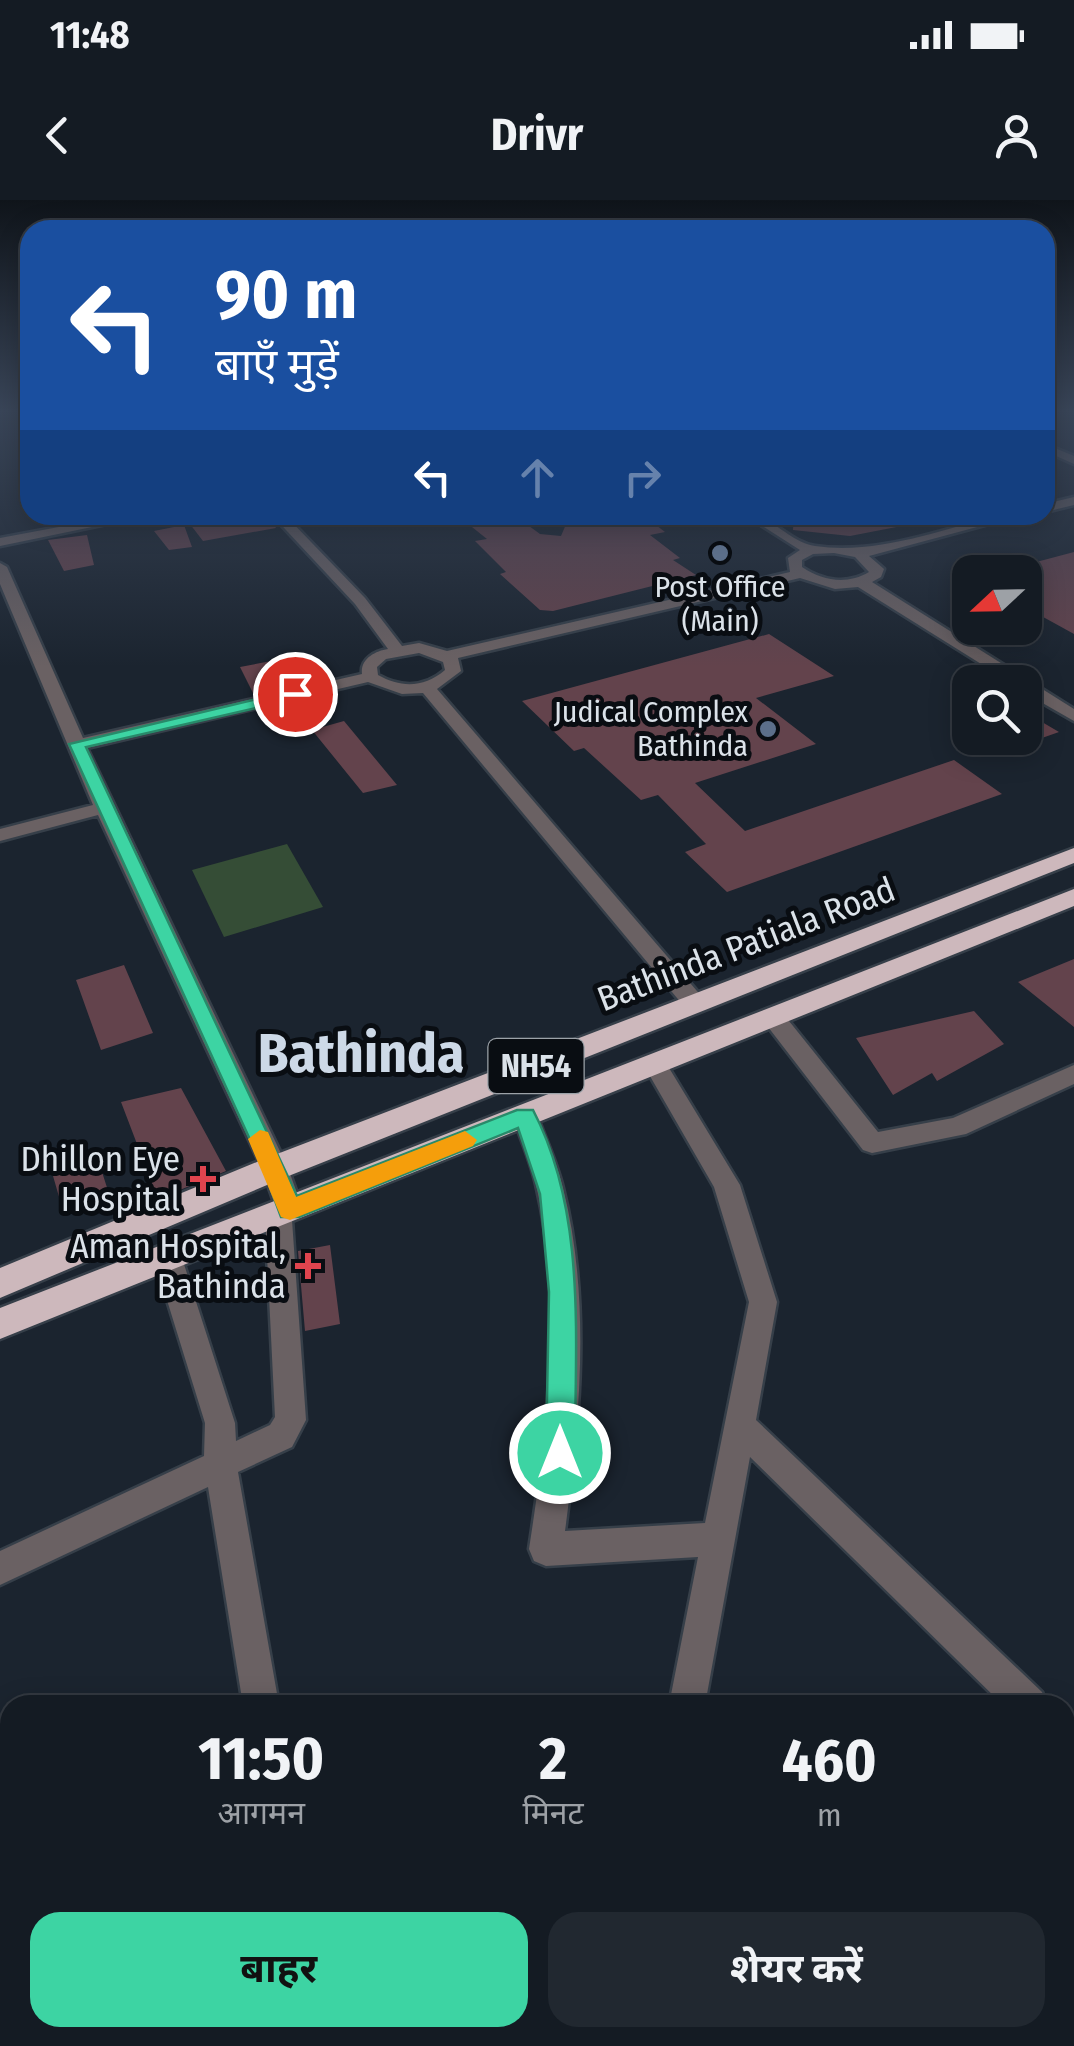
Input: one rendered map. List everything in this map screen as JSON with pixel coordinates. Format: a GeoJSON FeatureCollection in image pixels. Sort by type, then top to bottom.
{"type":"FeatureCollection","features":[{"type":"Feature","properties":{"kind":"highway","name":"Bathinda Patiala Road"},"geometry":{"type":"LineString","coordinates":[[0,1283],[275,1168],[1074,855]]}},
{"type":"Feature","properties":{"kind":"highway","name":"NH54"},"geometry":{"type":"LineString","coordinates":[[0,1324],[1074,896]]}},
{"type":"Feature","properties":{"kind":"street"},"geometry":{"type":"LineString","coordinates":[[0,542],[91,525]]}},
{"type":"Feature","properties":{"kind":"street"},"geometry":{"type":"LineString","coordinates":[[288,525],[360,600],[397,650]]}},
{"type":"Feature","properties":{"kind":"street"},"geometry":{"type":"LineString","coordinates":[[768,525],[810,550]]}},
{"type":"Feature","properties":{"kind":"street"},"geometry":{"type":"LineString","coordinates":[[859,554],[877,569],[870,579],[861,582],[823,582],[795,569],[796,558],[810,550],[859,554],[976,525]]}},
{"type":"Feature","properties":{"kind":"street"},"geometry":{"type":"LineString","coordinates":[[0,567],[104,808],[275,1168],[284,1212],[290,1420],[281,1436],[0,1568]]}},
{"type":"Feature","properties":{"kind":"street"},"geometry":{"type":"LineString","coordinates":[[370,677],[369,666],[381,655],[397,650],[418,648],[446,656],[802,574]]}},
{"type":"Feature","properties":{"kind":"street"},"geometry":{"type":"LineString","coordinates":[[861,582],[993,665]]}},
{"type":"Feature","properties":{"kind":"street"},"geometry":{"type":"LineString","coordinates":[[77,744],[370,677],[383,686],[402,690],[428,688],[443,682],[453,670],[446,656]]}},
{"type":"Feature","properties":{"kind":"street"},"geometry":{"type":"LineString","coordinates":[[428,688],[696,1004]]}},
{"type":"Feature","properties":{"kind":"street"},"geometry":{"type":"LineString","coordinates":[[1042,696],[1074,716]]}},
{"type":"Feature","properties":{"kind":"street"},"geometry":{"type":"LineString","coordinates":[[0,835],[104,808]]}},
{"type":"Feature","properties":{"kind":"street"},"geometry":{"type":"LineString","coordinates":[[773,1017],[872,1143],[957,1127],[1074,1074]]}},
{"type":"Feature","properties":{"kind":"street"},"geometry":{"type":"LineString","coordinates":[[655,1064],[727,1185],[763,1302],[689,1695]]}},
{"type":"Feature","properties":{"kind":"street"},"geometry":{"type":"LineString","coordinates":[[525,1116],[552,1194],[562,1292],[560,1453],[546,1549],[718,1539]]}},
{"type":"Feature","properties":{"kind":"street"},"geometry":{"type":"LineString","coordinates":[[168,1258],[220,1423],[220,1463],[259,1695]]}},
{"type":"Feature","properties":{"kind":"street"},"geometry":{"type":"LineString","coordinates":[[739,1426],[1020,1695]]}},
{"type":"Feature","properties":{"kind":"green space"},"geometry":{"type":"Polygon","coordinates":[[[287,844],[323,907],[224,937],[192,870],[287,844]]]}},
{"type":"Feature","properties":{"kind":"building"},"geometry":{"type":"Polygon","coordinates":[[[184,525],[192,547],[169,550],[154,531],[184,525]]]}},
{"type":"Feature","properties":{"kind":"building"},"geometry":{"type":"Polygon","coordinates":[[[191,525],[276,528],[203,541],[191,525]]]}},
{"type":"Feature","properties":{"kind":"building"},"geometry":{"type":"Polygon","coordinates":[[[470,525],[528,525],[540,534],[561,536],[566,525],[656,525],[665,532],[650,535],[680,558],[673,560],[696,575],[553,611],[540,610],[500,574],[506,572],[475,541],[487,539],[470,525]]]}},
{"type":"Feature","properties":{"kind":"building"},"geometry":{"type":"Polygon","coordinates":[[[793,525],[907,525],[850,536],[793,530],[793,525]]]}},
{"type":"Feature","properties":{"kind":"building"},"geometry":{"type":"Polygon","coordinates":[[[87,535],[94,565],[64,571],[48,540],[87,535]]]}},
{"type":"Feature","properties":{"kind":"building"},"geometry":{"type":"Polygon","coordinates":[[[1074,552],[1074,634],[1042,616],[1042,560],[1074,552]]]}},
{"type":"Feature","properties":{"kind":"building"},"geometry":{"type":"Polygon","coordinates":[[[769,634],[834,676],[756,698],[816,744],[695,783],[745,831],[954,760],[1002,794],[727,892],[685,852],[706,844],[658,795],[641,800],[584,748],[574,751],[522,701],[769,634]]]}},
{"type":"Feature","properties":{"kind":"building"},"geometry":{"type":"Polygon","coordinates":[[[287,658],[302,684],[254,695],[240,667],[287,658]]]}},
{"type":"Feature","properties":{"kind":"building"},"geometry":{"type":"Polygon","coordinates":[[[344,721],[397,785],[363,793],[312,730],[344,721]]]}},
{"type":"Feature","properties":{"kind":"building"},"geometry":{"type":"Polygon","coordinates":[[[1042,722],[1059,732],[1042,738],[1042,722]]]}},
{"type":"Feature","properties":{"kind":"building"},"geometry":{"type":"Polygon","coordinates":[[[1074,959],[1074,1027],[1018,982],[1074,959]]]}},
{"type":"Feature","properties":{"kind":"building"},"geometry":{"type":"Polygon","coordinates":[[[124,965],[153,1033],[101,1050],[76,980],[124,965]]]}},
{"type":"Feature","properties":{"kind":"building"},"geometry":{"type":"Polygon","coordinates":[[[974,1011],[1004,1044],[937,1081],[932,1073],[893,1095],[856,1038],[974,1011]]]}},
{"type":"Feature","properties":{"kind":"building"},"geometry":{"type":"Polygon","coordinates":[[[181,1088],[226,1171],[158,1199],[121,1102],[181,1088]]]}},
{"type":"Feature","properties":{"kind":"building"},"geometry":{"type":"Polygon","coordinates":[[[96,1153],[110,1197],[64,1214],[51,1169],[96,1153]]]}},
{"type":"Feature","properties":{"kind":"building"},"geometry":{"type":"Polygon","coordinates":[[[330,1245],[340,1324],[305,1331],[298,1251],[330,1245]]]}},
{"type":"Feature","properties":{"kind":"slow traffic"},"geometry":{"type":"LineString","coordinates":[[260,1139],[290,1210],[465,1140]]}},
{"type":"Feature","properties":{"kind":"place","name":"Post Office (Main)"},"geometry":{"type":"Point","coordinates":[720,553]}},
{"type":"Feature","properties":{"kind":"place","name":"Judical Complex Bathinda"},"geometry":{"type":"Point","coordinates":[768,729]}},
{"type":"Feature","properties":{"kind":"place","name":"Dhillon Eye Hospital"},"geometry":{"type":"Point","coordinates":[203,1179]}},
{"type":"Feature","properties":{"kind":"place","name":"Aman Hospital, Bathinda"},"geometry":{"type":"Point","coordinates":[308,1266]}},
{"type":"Feature","properties":{"kind":"district","name":"Bathinda"},"geometry":{"type":"Point","coordinates":[361,1053]}},
{"type":"Feature","properties":{"kind":"route"},"geometry":{"type":"LineString","coordinates":[[295,694],[77,744],[275,1168],[290,1210],[525,1116],[552,1194],[562,1292],[560,1453]]}}]}
